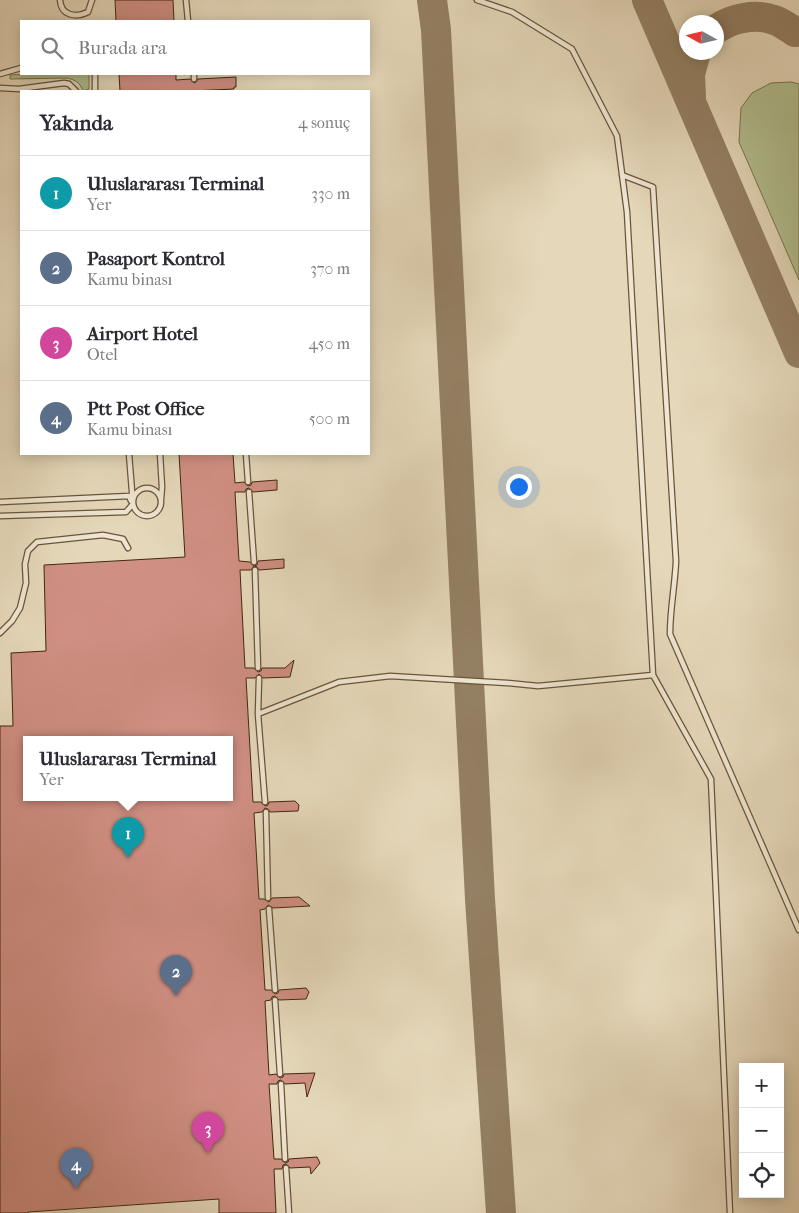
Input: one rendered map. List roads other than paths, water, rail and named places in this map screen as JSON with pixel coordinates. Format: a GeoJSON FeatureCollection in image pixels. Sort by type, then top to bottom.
{"type":"FeatureCollection","features":[{"type":"Feature","properties":{"kind":"lane"},"geometry":{"type":"LineString","coordinates":[[60,0],[60,7],[66,13],[80,16],[88,12],[92,0]]}},
{"type":"Feature","properties":{"kind":"lane"},"geometry":{"type":"LineString","coordinates":[[186,0],[188,20]]}},
{"type":"Feature","properties":{"kind":"lane"},"geometry":{"type":"LineString","coordinates":[[477,0],[512,12],[572,49],[617,136],[627,212],[653,675],[711,779],[730,1213]]}},
{"type":"Feature","properties":{"kind":"lane"},"geometry":{"type":"LineString","coordinates":[[0,74],[20,68]]}},
{"type":"Feature","properties":{"kind":"lane"},"geometry":{"type":"LineString","coordinates":[[95,75],[95,90]]}},
{"type":"Feature","properties":{"kind":"lane"},"geometry":{"type":"LineString","coordinates":[[0,88],[19,89],[64,83],[69,84],[75,90]]}},
{"type":"Feature","properties":{"kind":"lane"},"geometry":{"type":"LineString","coordinates":[[622,175],[653,187],[676,560],[670,634],[799,930]]}},
{"type":"Feature","properties":{"kind":"lane"},"geometry":{"type":"LineString","coordinates":[[129,455],[133,504]]}},
{"type":"Feature","properties":{"kind":"lane"},"geometry":{"type":"LineString","coordinates":[[0,502],[129,496],[137,512],[141,515],[150,516],[158,510],[161,501],[160,455]]}},
{"type":"Feature","properties":{"kind":"lane"},"geometry":{"type":"LineString","coordinates":[[246,455],[248,482]]}},
{"type":"Feature","properties":{"kind":"lane"},"geometry":{"type":"LineString","coordinates":[[0,516],[126,512],[133,504],[134,495],[145,488],[154,490],[161,501]]}},
{"type":"Feature","properties":{"kind":"lane"},"geometry":{"type":"LineString","coordinates":[[248,492],[254,562]]}},
{"type":"Feature","properties":{"kind":"lane"},"geometry":{"type":"LineString","coordinates":[[0,633],[12,621],[20,608],[26,583],[25,564],[28,551],[37,542],[103,535],[123,539],[128,548]]}},
{"type":"Feature","properties":{"kind":"lane"},"geometry":{"type":"LineString","coordinates":[[255,570],[258,668]]}},
{"type":"Feature","properties":{"kind":"lane"},"geometry":{"type":"LineString","coordinates":[[258,714],[339,682],[390,676],[538,686],[653,675]]}},
{"type":"Feature","properties":{"kind":"lane"},"geometry":{"type":"LineString","coordinates":[[259,678],[258,714],[265,802]]}},
{"type":"Feature","properties":{"kind":"lane"},"geometry":{"type":"LineString","coordinates":[[266,812],[268,898]]}},
{"type":"Feature","properties":{"kind":"lane"},"geometry":{"type":"LineString","coordinates":[[269,909],[275,990]]}},
{"type":"Feature","properties":{"kind":"lane"},"geometry":{"type":"LineString","coordinates":[[276,1000],[280,1074]]}},
{"type":"Feature","properties":{"kind":"lane"},"geometry":{"type":"LineString","coordinates":[[281,1084],[285,1159]]}},
{"type":"Feature","properties":{"kind":"lane"},"geometry":{"type":"LineString","coordinates":[[286,1168],[289,1213]]}},
{"type":"Feature","properties":{"kind":"place","name":"Uluslararası Terminal"},"geometry":{"type":"Point","coordinates":[128,858]}},
{"type":"Feature","properties":{"kind":"place","name":"Pasaport Kontrol"},"geometry":{"type":"Point","coordinates":[176,996]}},
{"type":"Feature","properties":{"kind":"place","name":"Airport Hotel"},"geometry":{"type":"Point","coordinates":[208,1153]}},
{"type":"Feature","properties":{"kind":"place","name":"Ptt Post Office"},"geometry":{"type":"Point","coordinates":[76,1189]}}]}
